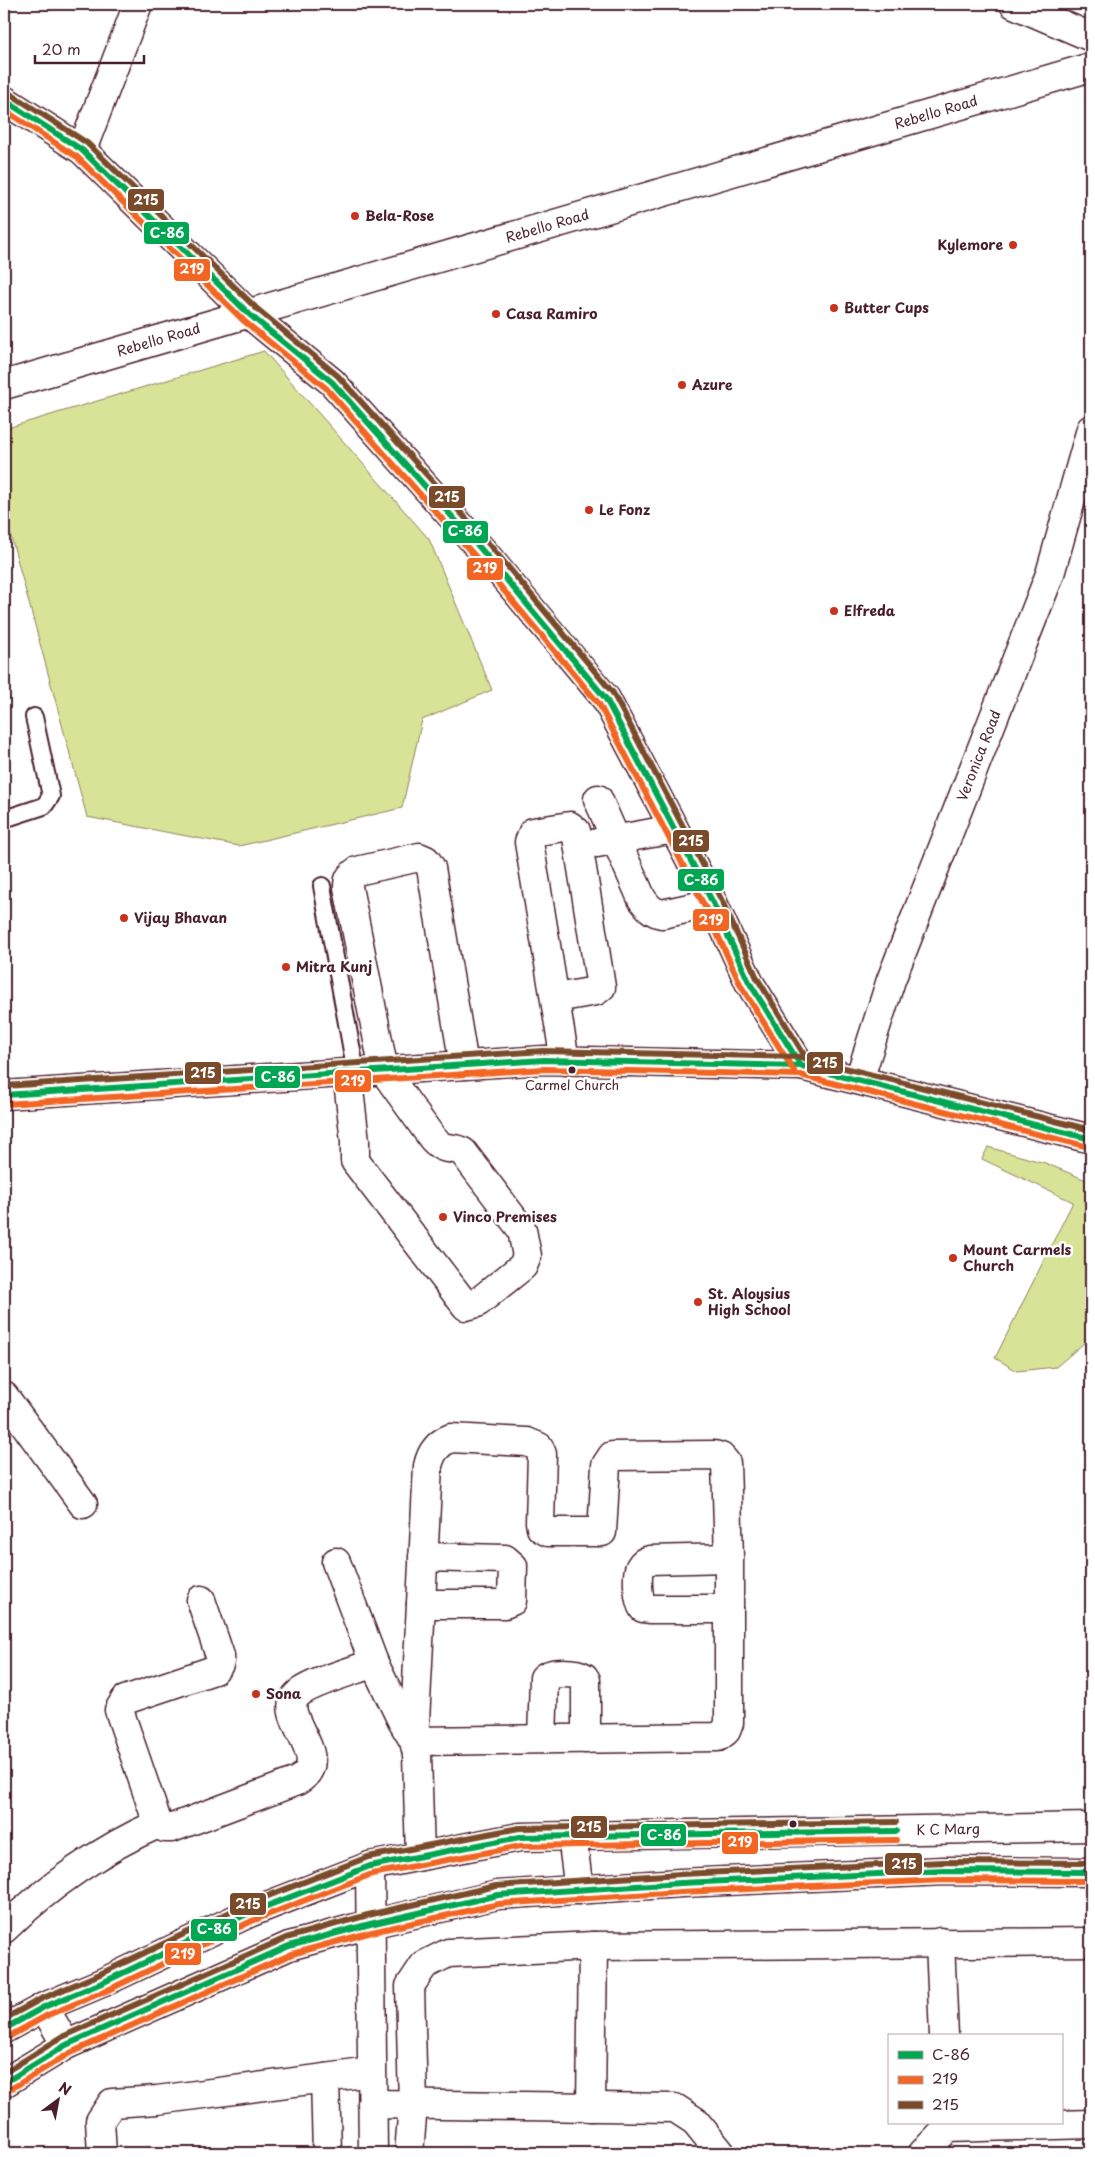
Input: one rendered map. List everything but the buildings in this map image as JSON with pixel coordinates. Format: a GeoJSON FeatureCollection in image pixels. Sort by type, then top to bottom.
{"type":"FeatureCollection","features":[{"type":"Feature","properties":{"kind":"street"},"geometry":{"type":"LineString","coordinates":[[82,150],[138,4]]}},
{"type":"Feature","properties":{"kind":"street"},"geometry":{"type":"LineString","coordinates":[[1014,4],[1091,37]]}},
{"type":"Feature","properties":{"kind":"street","name":"Rebello Road"},"geometry":{"type":"LineString","coordinates":[[4,385],[250,315],[1091,67]]}},
{"type":"Feature","properties":{"kind":"street"},"geometry":{"type":"LineString","coordinates":[[4,100],[82,150],[250,315],[332,382],[481,549],[606,699],[713,903],[749,982],[800,1066]]}},
{"type":"Feature","properties":{"kind":"street","name":"Veronica Road"},"geometry":{"type":"LineString","coordinates":[[858,1080],[891,980],[1050,574],[1091,429]]}},
{"type":"Feature","properties":{"kind":"street"},"geometry":{"type":"LineString","coordinates":[[598,799],[642,899],[648,908],[654,913],[662,914],[713,903]]}},
{"type":"Feature","properties":{"kind":"street"},"geometry":{"type":"LineString","coordinates":[[556,998],[596,991],[601,987],[579,847],[575,828],[570,826],[533,832],[529,842],[565,1061]]}},
{"type":"Feature","properties":{"kind":"street"},"geometry":{"type":"LineString","coordinates":[[579,847],[674,829]]}},
{"type":"Feature","properties":{"kind":"street"},"geometry":{"type":"LineString","coordinates":[[352,1073],[355,1161],[466,1306],[477,1303],[523,1266],[527,1256],[522,1230],[463,1152],[457,1148],[447,1149],[439,1146],[384,1071],[348,882],[350,876],[357,872],[419,857],[426,860],[431,868],[464,1065]]}},
{"type":"Feature","properties":{"kind":"street"},"geometry":{"type":"LineString","coordinates":[[4,1095],[464,1065],[565,1061],[800,1066],[1091,1138]]}},
{"type":"Feature","properties":{"kind":"street"},"geometry":{"type":"LineString","coordinates":[[4,1396],[83,1504]]}},
{"type":"Feature","properties":{"kind":"street"},"geometry":{"type":"LineString","coordinates":[[414,1741],[718,1737],[726,1731],[729,1723],[729,1558],[726,1463],[721,1457],[612,1456],[606,1465],[602,1532],[548,1532],[543,1530],[540,1522],[542,1454],[539,1447],[527,1442],[451,1438],[442,1441],[436,1448],[430,1457],[428,1466],[414,1741],[417,1754],[420,1856]]}},
{"type":"Feature","properties":{"kind":"street"},"geometry":{"type":"LineString","coordinates":[[420,1604],[505,1604],[512,1602],[513,1594],[513,1566],[505,1559],[422,1557]]}},
{"type":"Feature","properties":{"kind":"street"},"geometry":{"type":"LineString","coordinates":[[729,1558],[650,1560],[645,1561],[638,1569],[639,1600],[643,1608],[729,1609]]}},
{"type":"Feature","properties":{"kind":"street"},"geometry":{"type":"LineString","coordinates":[[336,1562],[374,1663],[402,1721],[414,1741]]}},
{"type":"Feature","properties":{"kind":"street"},"geometry":{"type":"LineString","coordinates":[[200,1600],[220,1656],[221,1661],[218,1666],[214,1670],[125,1700],[119,1710],[158,1824],[165,1828],[172,1828],[307,1776],[312,1764],[309,1751],[293,1714],[293,1702],[298,1694],[309,1687],[374,1663]]}},
{"type":"Feature","properties":{"kind":"street"},"geometry":{"type":"LineString","coordinates":[[542,1740],[544,1678],[550,1674],[576,1674],[584,1677],[586,1680],[586,1739]]}},
{"type":"Feature","properties":{"kind":"street"},"geometry":{"type":"LineString","coordinates":[[4,1928],[25,1908],[101,1854],[137,1833],[158,1824]]}},
{"type":"Feature","properties":{"kind":"street","name":"K C Marg"},"geometry":{"type":"LineString","coordinates":[[4,2029],[44,2007],[104,1982],[249,1913],[370,1866],[520,1837],[1091,1827]]}},
{"type":"Feature","properties":{"kind":"street"},"geometry":{"type":"LineString","coordinates":[[572,1836],[579,1890]]}},
{"type":"Feature","properties":{"kind":"street"},"geometry":{"type":"LineString","coordinates":[[370,1866],[373,2153]]}},
{"type":"Feature","properties":{"kind":"street"},"geometry":{"type":"LineString","coordinates":[[4,2083],[66,2045],[289,1946],[370,1924],[498,1895],[944,1871],[1091,1872]]}},
{"type":"Feature","properties":{"kind":"street"},"geometry":{"type":"LineString","coordinates":[[940,1942],[944,2034]]}},
{"type":"Feature","properties":{"kind":"street"},"geometry":{"type":"LineString","coordinates":[[409,2153],[412,2105],[410,1986],[424,1965],[448,1954],[594,1946],[1091,1942]]}},
{"type":"Feature","properties":{"kind":"street"},"geometry":{"type":"LineString","coordinates":[[591,2107],[594,1946]]}},
{"type":"Feature","properties":{"kind":"street"},"geometry":{"type":"LineString","coordinates":[[44,2007],[66,2045]]}},
{"type":"Feature","properties":{"kind":"street"},"geometry":{"type":"LineString","coordinates":[[102,2153],[100,2121],[112,2103],[157,2100],[371,2072]]}},
{"type":"Feature","properties":{"kind":"street"},"geometry":{"type":"LineString","coordinates":[[324,2078],[327,2153]]}},
{"type":"Feature","properties":{"kind":"street"},"geometry":{"type":"LineString","coordinates":[[372,2104],[675,2108],[695,2121],[721,2153]]}},
{"type":"Feature","properties":{"kind":"street"},"geometry":{"type":"LineString","coordinates":[[924,2153],[947,2126],[1091,2124]]}},
{"type":"Feature","properties":{"kind":"lane"},"geometry":{"type":"LineString","coordinates":[[4,819],[44,806],[51,796],[34,717]]}},
{"type":"Feature","properties":{"kind":"lane"},"geometry":{"type":"LineString","coordinates":[[322,886],[352,1073]]}},
{"type":"Feature","properties":{"kind":"green space"},"geometry":{"type":"Polygon","coordinates":[[[264,351],[429,539],[492,690],[422,720],[402,808],[239,846],[87,817],[4,511],[4,429],[264,351]]]}},
{"type":"Feature","properties":{"kind":"green space"},"geometry":{"type":"Polygon","coordinates":[[[988,1147],[1045,1163],[1091,1182],[1091,1337],[1056,1367],[1017,1371],[995,1358],[1073,1202],[982,1159],[988,1147]]]}},
{"type":"Feature","properties":{"kind":"transit line","name":"215"},"geometry":{"type":"LineString","coordinates":[[9,93],[87,143],[256,308],[338,376],[488,543],[613,693],[721,899],[757,978],[808,1061]]}},
{"type":"Feature","properties":{"kind":"transit line","name":"C-86"},"geometry":{"type":"LineString","coordinates":[[4,100],[82,150],[250,315],[332,382],[481,549],[606,699],[713,903],[749,982],[801,1066]]}},
{"type":"Feature","properties":{"kind":"transit line","name":"219"},"geometry":{"type":"LineString","coordinates":[[4,110],[77,157],[244,321],[326,388],[474,555],[599,704],[705,907],[741,986],[794,1071]]}},
{"type":"Feature","properties":{"kind":"transit line","name":"215"},"geometry":{"type":"LineString","coordinates":[[4,1086],[543,1051],[801,1057],[1091,1130]]}},
{"type":"Feature","properties":{"kind":"transit line","name":"C-86"},"geometry":{"type":"LineString","coordinates":[[4,1095],[544,1060],[801,1066],[1091,1139]]}},
{"type":"Feature","properties":{"kind":"transit line","name":"219"},"geometry":{"type":"LineString","coordinates":[[5,1104],[544,1069],[800,1075],[1089,1147]]}},
{"type":"Feature","properties":{"kind":"transit line","name":"215"},"geometry":{"type":"LineString","coordinates":[[4,2019],[41,1999],[100,1974],[245,1905],[368,1857],[519,1828],[896,1822]]}},
{"type":"Feature","properties":{"kind":"transit line","name":"C-86"},"geometry":{"type":"LineString","coordinates":[[4,2029],[44,2007],[104,1982],[249,1913],[370,1866],[520,1837],[896,1831]]}},
{"type":"Feature","properties":{"kind":"transit line","name":"219"},"geometry":{"type":"LineString","coordinates":[[8,2037],[48,2015],[108,1990],[252,1921],[372,1874],[521,1846],[896,1840]]}},
{"type":"Feature","properties":{"kind":"transit line","name":"215"},"geometry":{"type":"LineString","coordinates":[[4,2073],[62,2037],[286,1938],[368,1915],[496,1886],[681,1874],[944,1862],[1091,1863]]}},
{"type":"Feature","properties":{"kind":"transit line","name":"C-86"},"geometry":{"type":"LineString","coordinates":[[4,2083],[66,2045],[289,1946],[370,1924],[498,1895],[681,1883],[944,1871],[1091,1872]]}},
{"type":"Feature","properties":{"kind":"transit line","name":"219"},"geometry":{"type":"LineString","coordinates":[[9,2090],[70,2053],[292,1954],[372,1932],[499,1904],[681,1892],[944,1880],[1091,1881]]}},
{"type":"Feature","properties":{"kind":"place","name":"Bela-Rose"},"geometry":{"type":"Point","coordinates":[355,216]}},
{"type":"Feature","properties":{"kind":"place","name":"Kylemore"},"geometry":{"type":"Point","coordinates":[1013,245]}},
{"type":"Feature","properties":{"kind":"place","name":"Butter Cups"},"geometry":{"type":"Point","coordinates":[834,308]}},
{"type":"Feature","properties":{"kind":"place","name":"Casa Ramiro"},"geometry":{"type":"Point","coordinates":[496,314]}},
{"type":"Feature","properties":{"kind":"place","name":"Azure"},"geometry":{"type":"Point","coordinates":[682,385]}},
{"type":"Feature","properties":{"kind":"place","name":"Le Fonz"},"geometry":{"type":"Point","coordinates":[589,510]}},
{"type":"Feature","properties":{"kind":"place","name":"Elfreda"},"geometry":{"type":"Point","coordinates":[834,611]}},
{"type":"Feature","properties":{"kind":"place","name":"Vijay Bhavan"},"geometry":{"type":"Point","coordinates":[124,918]}},
{"type":"Feature","properties":{"kind":"place","name":"Mitra Kunj"},"geometry":{"type":"Point","coordinates":[286,967]}},
{"type":"Feature","properties":{"kind":"place","name":"Carmel Church"},"geometry":{"type":"Point","coordinates":[572,1070]}},
{"type":"Feature","properties":{"kind":"place","name":"Vinco Premises"},"geometry":{"type":"Point","coordinates":[443,1217]}},
{"type":"Feature","properties":{"kind":"place","name":"Mount Carmels Church"},"geometry":{"type":"Point","coordinates":[953,1258]}},
{"type":"Feature","properties":{"kind":"place","name":"St. Aloysius High School"},"geometry":{"type":"Point","coordinates":[698,1302]}},
{"type":"Feature","properties":{"kind":"place","name":"Sona"},"geometry":{"type":"Point","coordinates":[256,1694]}}]}
